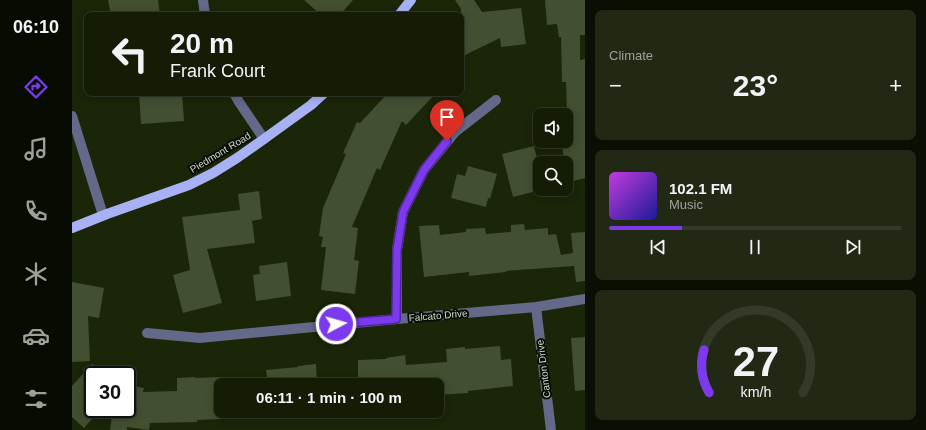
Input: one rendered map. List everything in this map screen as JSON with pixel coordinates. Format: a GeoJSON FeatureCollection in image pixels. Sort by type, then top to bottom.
{"type":"FeatureCollection","features":[{"type":"Feature","properties":{"kind":"main road"},"geometry":{"type":"LineString","coordinates":[[401,12],[411,0]]}},
{"type":"Feature","properties":{"kind":"main road","name":"Piedmont Road"},"geometry":{"type":"LineString","coordinates":[[72,228],[189,185],[213,173],[264,139],[311,105],[321,96]]}},
{"type":"Feature","properties":{"kind":"street"},"geometry":{"type":"LineString","coordinates":[[202,0],[204,12]]}},
{"type":"Feature","properties":{"kind":"street"},"geometry":{"type":"LineString","coordinates":[[236,96],[264,139]]}},
{"type":"Feature","properties":{"kind":"street"},"geometry":{"type":"LineString","coordinates":[[396,319],[397,250],[403,212],[424,170],[455,132],[496,100]]}},
{"type":"Feature","properties":{"kind":"street"},"geometry":{"type":"LineString","coordinates":[[72,116],[102,216]]}},
{"type":"Feature","properties":{"kind":"street","name":"Falcato Drive"},"geometry":{"type":"LineString","coordinates":[[147,333],[200,338],[536,307],[585,299]]}},
{"type":"Feature","properties":{"kind":"street","name":"Canton Drive"},"geometry":{"type":"LineString","coordinates":[[536,307],[551,430]]}},
{"type":"Feature","properties":{"kind":"building"},"geometry":{"type":"Polygon","coordinates":[[[108,0],[158,0],[160,12],[110,12],[108,0]]]}},
{"type":"Feature","properties":{"kind":"building"},"geometry":{"type":"Polygon","coordinates":[[[304,0],[353,0],[343,12],[318,12],[304,0]]]}},
{"type":"Feature","properties":{"kind":"building"},"geometry":{"type":"Polygon","coordinates":[[[455,0],[474,0],[482,12],[521,8],[526,44],[501,47],[500,38],[464,56],[464,12],[461,12],[461,9],[455,0]]]}},
{"type":"Feature","properties":{"kind":"building"},"geometry":{"type":"Polygon","coordinates":[[[545,0],[585,0],[585,35],[580,35],[580,60],[585,59],[585,178],[573,181],[573,156],[563,156],[563,148],[573,148],[573,108],[567,108],[566,82],[562,82],[561,37],[559,37],[557,24],[547,25],[545,0]]]}},
{"type":"Feature","properties":{"kind":"building"},"geometry":{"type":"Polygon","coordinates":[[[139,96],[182,96],[184,121],[141,124],[139,96]]]}},
{"type":"Feature","properties":{"kind":"building"},"geometry":{"type":"Polygon","coordinates":[[[385,96],[433,96],[406,125],[402,121],[380,170],[377,168],[352,227],[358,228],[354,260],[359,261],[355,294],[321,290],[326,247],[321,247],[323,237],[319,236],[323,208],[346,154],[343,153],[357,122],[360,123],[385,96]]]}},
{"type":"Feature","properties":{"kind":"building"},"geometry":{"type":"Polygon","coordinates":[[[533,146],[534,148],[536,156],[533,156],[533,192],[513,197],[502,154],[533,146]]]}},
{"type":"Feature","properties":{"kind":"building"},"geometry":{"type":"Polygon","coordinates":[[[468,166],[497,174],[490,199],[488,198],[486,207],[451,198],[457,174],[465,176],[468,166]]]}},
{"type":"Feature","properties":{"kind":"building"},"geometry":{"type":"Polygon","coordinates":[[[259,191],[262,219],[252,221],[255,243],[207,249],[222,303],[183,313],[173,275],[190,270],[182,217],[240,210],[238,194],[259,191]]]}},
{"type":"Feature","properties":{"kind":"building"},"geometry":{"type":"Polygon","coordinates":[[[524,224],[525,230],[548,228],[548,235],[556,234],[561,255],[573,253],[571,233],[585,232],[585,281],[576,282],[574,266],[506,271],[469,276],[469,272],[424,277],[419,226],[439,225],[440,235],[466,232],[466,229],[485,228],[486,234],[511,232],[511,225],[524,224]]]}},
{"type":"Feature","properties":{"kind":"building"},"geometry":{"type":"Polygon","coordinates":[[[287,262],[291,296],[256,301],[253,275],[260,274],[259,266],[287,262]]]}},
{"type":"Feature","properties":{"kind":"building"},"geometry":{"type":"Polygon","coordinates":[[[72,282],[104,288],[99,318],[88,316],[90,361],[72,362],[72,282]]]}},
{"type":"Feature","properties":{"kind":"building"},"geometry":{"type":"Polygon","coordinates":[[[585,337],[585,390],[575,391],[571,338],[585,337]]]}},
{"type":"Feature","properties":{"kind":"building"},"geometry":{"type":"Polygon","coordinates":[[[500,346],[501,360],[511,359],[513,386],[468,391],[468,393],[444,395],[444,378],[358,378],[358,360],[386,359],[405,355],[406,365],[447,362],[446,349],[465,347],[465,349],[500,346]]]}},
{"type":"Feature","properties":{"kind":"building"},"geometry":{"type":"Polygon","coordinates":[[[316,364],[317,378],[267,378],[266,370],[316,364]]]}},
{"type":"Feature","properties":{"kind":"building"},"geometry":{"type":"Polygon","coordinates":[[[84,373],[84,418],[93,418],[84,428],[72,417],[72,386],[84,373]]]}},
{"type":"Feature","properties":{"kind":"building"},"geometry":{"type":"Polygon","coordinates":[[[221,377],[214,378],[214,418],[221,419],[197,420],[197,422],[150,423],[149,430],[127,427],[127,430],[110,430],[112,418],[136,418],[136,387],[144,388],[143,392],[177,391],[177,378],[221,377]]]}},
{"type":"Feature","properties":{"kind":"route"},"geometry":{"type":"LineString","coordinates":[[336,324],[396,319],[397,250],[403,212],[424,170],[447,141]]}}]}
